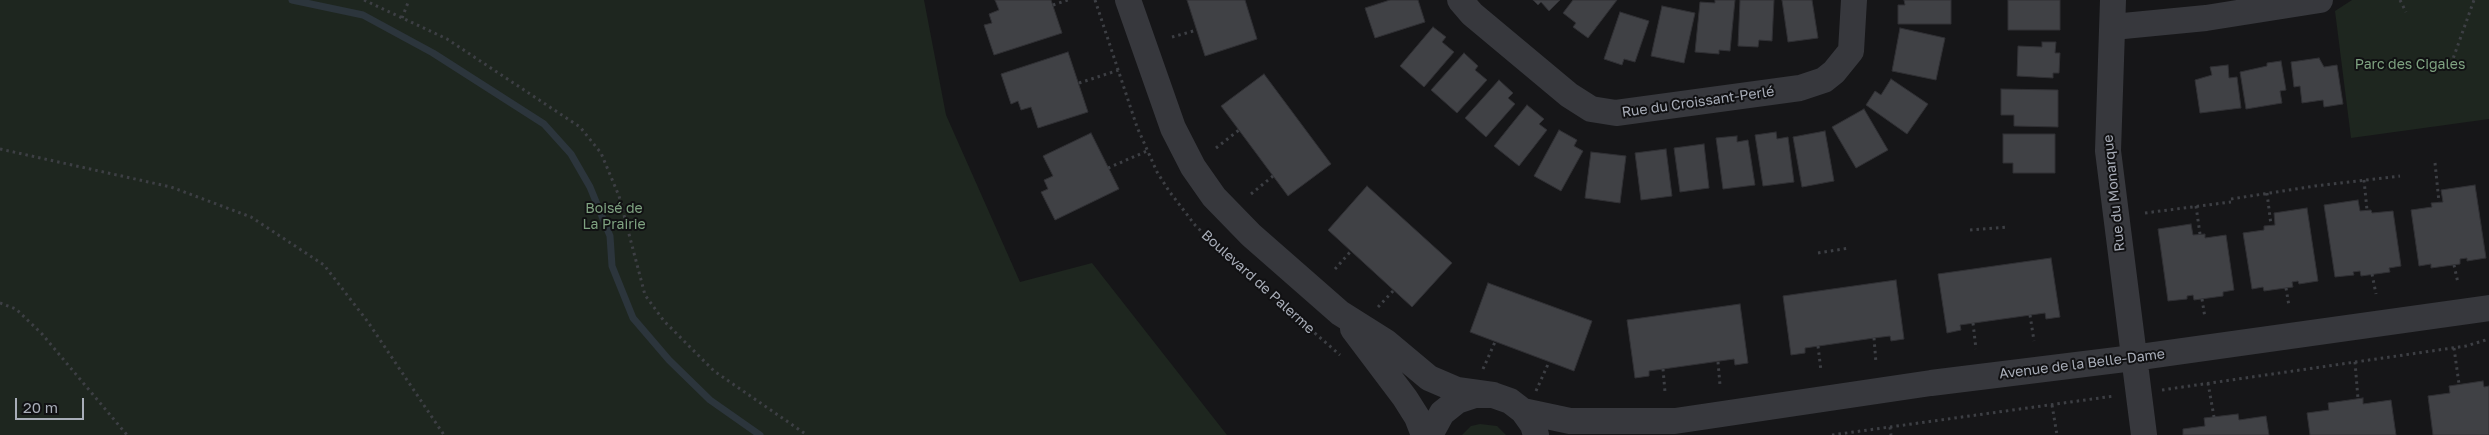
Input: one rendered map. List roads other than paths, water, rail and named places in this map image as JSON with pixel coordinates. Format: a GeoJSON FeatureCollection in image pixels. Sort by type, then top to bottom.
{"type":"FeatureCollection","features":[{"type":"Feature","properties":{"kind":"street"},"geometry":{"type":"LineString","coordinates":[[1128,0],[1173,128],[1184,151],[1206,186],[1251,235],[1340,313],[1386,342],[1436,382],[1457,390],[1487,384],[1510,401],[1529,402],[1536,435]]}},
{"type":"Feature","properties":{"kind":"street","name":"Rue du Croissant-Perlé"},"geometry":{"type":"LineString","coordinates":[[1460,0],[1472,14],[1575,99],[1592,109],[1616,113],[1800,88],[1824,80],[1834,72],[1851,51],[1854,0]]}},
{"type":"Feature","properties":{"kind":"street","name":"Rue du Monarque"},"geometry":{"type":"LineString","coordinates":[[2113,0],[2108,151],[2144,435]]}},
{"type":"Feature","properties":{"kind":"street"},"geometry":{"type":"LineString","coordinates":[[2113,27],[2206,18],[2320,0]]}},
{"type":"Feature","properties":{"kind":"street","name":"Avenue de la Belle-Dame"},"geometry":{"type":"LineString","coordinates":[[1529,402],[1570,421],[1675,421],[1931,383],[2133,358],[2489,308]]}},
{"type":"Feature","properties":{"kind":"street"},"geometry":{"type":"LineString","coordinates":[[1340,313],[1405,398],[1424,435]]}},
{"type":"Feature","properties":{"kind":"street"},"geometry":{"type":"LineString","coordinates":[[1430,435],[1442,413],[1456,401],[1474,395],[1487,384]]}},
{"type":"Feature","properties":{"kind":"street","name":"Avenue de la Belle-Dame"},"geometry":{"type":"LineString","coordinates":[[1635,435],[1675,421]]}},
{"type":"Feature","properties":{"kind":"waterway"},"geometry":{"type":"LineString","coordinates":[[292,0],[363,15],[433,53],[544,124],[571,154],[590,187],[610,236],[612,266],[633,318],[669,360],[710,400],[760,435]]}},
{"type":"Feature","properties":{"kind":"park label","name":"Parc des Cigales"},"geometry":{"type":"Point","coordinates":[2410,65]}},
{"type":"Feature","properties":{"kind":"park label","name":"Boisé de La Prairie"},"geometry":{"type":"Point","coordinates":[614,217]}}]}
